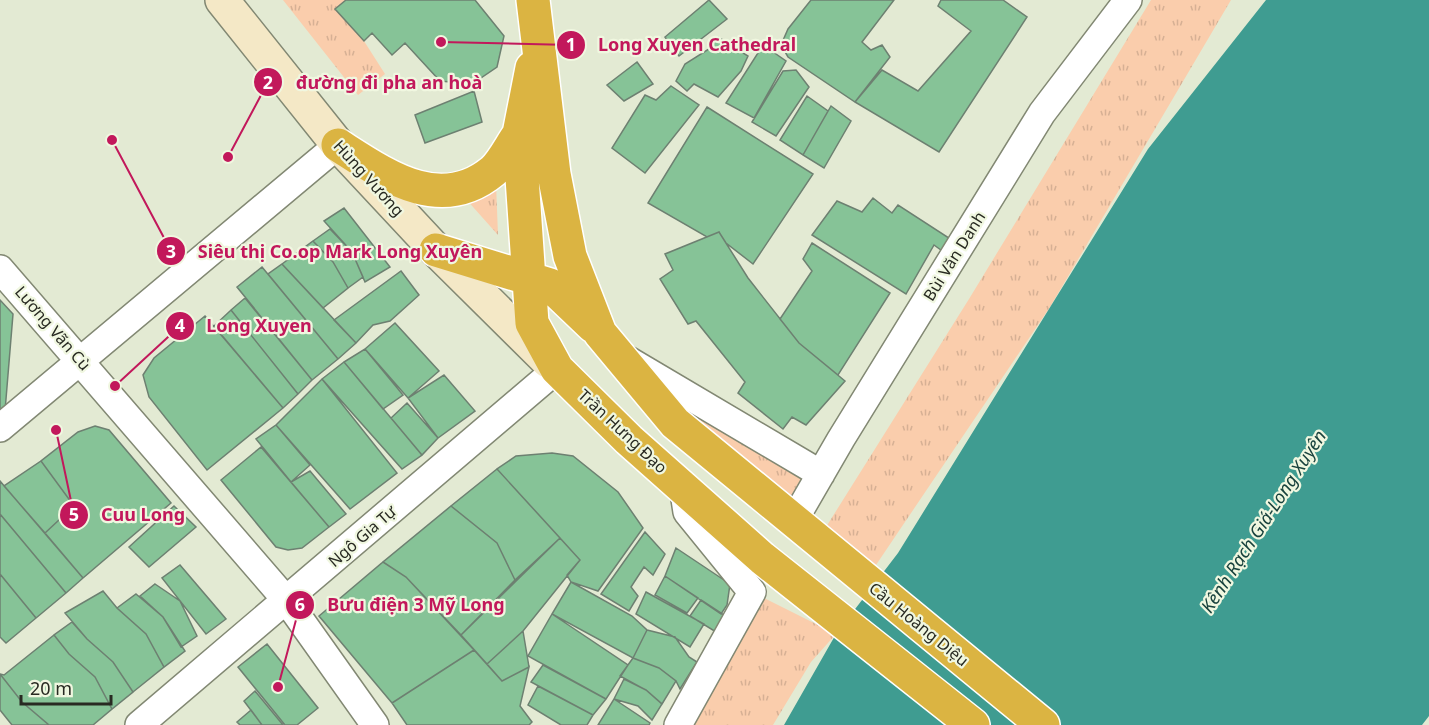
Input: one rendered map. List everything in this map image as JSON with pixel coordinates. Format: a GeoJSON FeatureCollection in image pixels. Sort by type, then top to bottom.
{"type":"FeatureCollection","features":[{"type":"Feature","properties":{"kind":"highway"},"geometry":{"type":"LineString","coordinates":[[533,0],[554,174],[570,256],[609,343]]}},
{"type":"Feature","properties":{"kind":"highway"},"geometry":{"type":"LineString","coordinates":[[338,145],[390,178],[432,191],[466,186],[494,171],[519,134],[538,36]]}},
{"type":"Feature","properties":{"kind":"highway","name":"Trần Hưng Đạo"},"geometry":{"type":"LineString","coordinates":[[519,134],[532,323],[557,369],[629,440],[762,558],[973,725]]}},
{"type":"Feature","properties":{"kind":"highway"},"geometry":{"type":"LineString","coordinates":[[436,250],[550,285],[609,343]]}},
{"type":"Feature","properties":{"kind":"highway","name":"Cầu Hoàng Diệu"},"geometry":{"type":"LineString","coordinates":[[609,343],[675,423],[794,523],[1043,725]]}},
{"type":"Feature","properties":{"kind":"street","name":"Hùng Vương"},"geometry":{"type":"LineString","coordinates":[[222,0],[338,145],[436,250],[557,369]]}},
{"type":"Feature","properties":{"kind":"street","name":"Bùi Văn Danh"},"geometry":{"type":"LineString","coordinates":[[794,523],[821,474],[1042,113],[1128,0]]}},
{"type":"Feature","properties":{"kind":"street"},"geometry":{"type":"LineString","coordinates":[[0,428],[338,145]]}},
{"type":"Feature","properties":{"kind":"street","name":"Lương Vãn Cù"},"geometry":{"type":"LineString","coordinates":[[0,268],[287,601],[375,725]]}},
{"type":"Feature","properties":{"kind":"street"},"geometry":{"type":"LineString","coordinates":[[609,343],[821,474]]}},
{"type":"Feature","properties":{"kind":"street","name":"Ngô Gia Tự"},"geometry":{"type":"LineString","coordinates":[[139,725],[557,369]]}},
{"type":"Feature","properties":{"kind":"street"},"geometry":{"type":"LineString","coordinates":[[678,725],[752,592],[687,512],[683,486]]}},
{"type":"Feature","properties":{"kind":"green space"},"geometry":{"type":"Polygon","coordinates":[[[283,0],[346,0],[336,9],[364,41],[385,74],[358,95],[283,0]]]}},
{"type":"Feature","properties":{"kind":"green space"},"geometry":{"type":"Polygon","coordinates":[[[1151,0],[1231,0],[1050,307],[876,565],[826,527],[969,299],[1151,0]]]}},
{"type":"Feature","properties":{"kind":"green space"},"geometry":{"type":"Polygon","coordinates":[[[496,183],[498,235],[465,198],[496,183]]]}},
{"type":"Feature","properties":{"kind":"green space"},"geometry":{"type":"Polygon","coordinates":[[[692,409],[806,477],[791,507],[690,416],[692,409]]]}},
{"type":"Feature","properties":{"kind":"green space"},"geometry":{"type":"Polygon","coordinates":[[[752,592],[836,634],[811,662],[773,725],[678,725],[752,592]]]}},
{"type":"Feature","properties":{"kind":"water","name":"Kênh Rạch Giá-Long Xuyên"},"geometry":{"type":"Polygon","coordinates":[[[1266,0],[1429,0],[1429,716],[1422,725],[784,725],[836,634],[898,553],[1148,149],[1266,0]]]}},
{"type":"Feature","properties":{"kind":"building"},"geometry":{"type":"Polygon","coordinates":[[[346,0],[475,0],[504,36],[497,67],[472,84],[440,81],[405,43],[392,55],[372,33],[364,41],[335,9],[346,0]]]}},
{"type":"Feature","properties":{"kind":"building"},"geometry":{"type":"Polygon","coordinates":[[[709,0],[727,19],[679,56],[665,37],[709,0]]]}},
{"type":"Feature","properties":{"kind":"building"},"geometry":{"type":"Polygon","coordinates":[[[811,0],[894,0],[862,42],[871,50],[882,45],[890,57],[855,102],[788,57],[781,45],[788,29],[811,0]]]}},
{"type":"Feature","properties":{"kind":"building"},"geometry":{"type":"Polygon","coordinates":[[[941,0],[1003,0],[1027,17],[939,152],[855,102],[882,70],[918,91],[971,31],[938,6],[941,0]]]}},
{"type":"Feature","properties":{"kind":"building"},"geometry":{"type":"Polygon","coordinates":[[[718,37],[748,56],[741,71],[718,97],[694,84],[687,91],[676,81],[685,64],[709,49],[718,37]]]}},
{"type":"Feature","properties":{"kind":"building"},"geometry":{"type":"Polygon","coordinates":[[[763,45],[786,61],[754,118],[726,103],[763,45]]]}},
{"type":"Feature","properties":{"kind":"building"},"geometry":{"type":"Polygon","coordinates":[[[637,62],[653,84],[624,101],[607,85],[637,62]]]}},
{"type":"Feature","properties":{"kind":"building"},"geometry":{"type":"Polygon","coordinates":[[[796,70],[809,87],[776,136],[752,122],[783,71],[796,70]]]}},
{"type":"Feature","properties":{"kind":"building"},"geometry":{"type":"Polygon","coordinates":[[[671,86],[699,105],[645,173],[612,148],[645,95],[656,100],[671,86]]]}},
{"type":"Feature","properties":{"kind":"building"},"geometry":{"type":"Polygon","coordinates":[[[474,91],[482,122],[425,143],[415,115],[474,91]]]}},
{"type":"Feature","properties":{"kind":"building"},"geometry":{"type":"Polygon","coordinates":[[[807,96],[828,111],[803,155],[780,140],[807,96]]]}},
{"type":"Feature","properties":{"kind":"building"},"geometry":{"type":"Polygon","coordinates":[[[831,106],[851,121],[824,168],[803,155],[831,106]]]}},
{"type":"Feature","properties":{"kind":"building"},"geometry":{"type":"Polygon","coordinates":[[[707,107],[813,174],[753,264],[726,243],[719,232],[707,237],[648,203],[707,107]]]}},
{"type":"Feature","properties":{"kind":"building"},"geometry":{"type":"Polygon","coordinates":[[[873,198],[892,213],[898,205],[952,240],[945,253],[934,245],[906,294],[812,235],[837,201],[862,212],[873,198]]]}},
{"type":"Feature","properties":{"kind":"building"},"geometry":{"type":"Polygon","coordinates":[[[344,208],[390,267],[365,282],[352,252],[324,221],[344,208]]]}},
{"type":"Feature","properties":{"kind":"building"},"geometry":{"type":"Polygon","coordinates":[[[330,229],[352,252],[363,277],[348,288],[333,262],[313,241],[330,229]]]}},
{"type":"Feature","properties":{"kind":"building"},"geometry":{"type":"Polygon","coordinates":[[[719,232],[748,278],[799,343],[845,381],[806,425],[792,417],[783,429],[738,393],[745,382],[696,321],[688,324],[660,279],[673,270],[665,254],[719,232]]]}},
{"type":"Feature","properties":{"kind":"building"},"geometry":{"type":"Polygon","coordinates":[[[313,241],[333,262],[348,288],[323,308],[282,264],[313,241]]]}},
{"type":"Feature","properties":{"kind":"building"},"geometry":{"type":"Polygon","coordinates":[[[812,243],[890,293],[838,375],[799,343],[780,319],[812,271],[803,259],[812,243]]]}},
{"type":"Feature","properties":{"kind":"building"},"geometry":{"type":"Polygon","coordinates":[[[282,264],[356,343],[338,359],[268,274],[282,264]]]}},
{"type":"Feature","properties":{"kind":"building"},"geometry":{"type":"Polygon","coordinates":[[[262,267],[338,359],[312,380],[237,287],[262,267]]]}},
{"type":"Feature","properties":{"kind":"building"},"geometry":{"type":"Polygon","coordinates":[[[401,271],[419,295],[390,321],[373,325],[356,343],[334,320],[401,271]]]}},
{"type":"Feature","properties":{"kind":"building"},"geometry":{"type":"Polygon","coordinates":[[[245,298],[312,380],[298,394],[231,310],[245,298]]]}},
{"type":"Feature","properties":{"kind":"building"},"geometry":{"type":"Polygon","coordinates":[[[0,300],[13,314],[5,411],[0,411],[0,300]]]}},
{"type":"Feature","properties":{"kind":"building"},"geometry":{"type":"Polygon","coordinates":[[[231,310],[298,394],[283,408],[214,326],[231,310]]]}},
{"type":"Feature","properties":{"kind":"building"},"geometry":{"type":"Polygon","coordinates":[[[205,316],[283,408],[207,470],[149,397],[143,375],[154,358],[205,316]]]}},
{"type":"Feature","properties":{"kind":"building"},"geometry":{"type":"Polygon","coordinates":[[[395,323],[439,371],[408,398],[365,349],[395,323]]]}},
{"type":"Feature","properties":{"kind":"building"},"geometry":{"type":"Polygon","coordinates":[[[365,349],[403,395],[383,409],[344,362],[365,349]]]}},
{"type":"Feature","properties":{"kind":"building"},"geometry":{"type":"Polygon","coordinates":[[[344,362],[422,455],[402,469],[322,379],[344,362]]]}},
{"type":"Feature","properties":{"kind":"building"},"geometry":{"type":"Polygon","coordinates":[[[444,375],[475,411],[438,438],[408,398],[444,375]]]}},
{"type":"Feature","properties":{"kind":"building"},"geometry":{"type":"Polygon","coordinates":[[[322,379],[397,473],[350,509],[276,425],[322,379]]]}},
{"type":"Feature","properties":{"kind":"building"},"geometry":{"type":"Polygon","coordinates":[[[407,403],[438,438],[422,455],[391,418],[407,403]]]}},
{"type":"Feature","properties":{"kind":"building"},"geometry":{"type":"Polygon","coordinates":[[[276,425],[310,465],[291,482],[256,439],[276,425]]]}},
{"type":"Feature","properties":{"kind":"building"},"geometry":{"type":"Polygon","coordinates":[[[95,426],[109,430],[171,503],[83,578],[45,533],[74,506],[41,461],[78,432],[95,426]]]}},
{"type":"Feature","properties":{"kind":"building"},"geometry":{"type":"Polygon","coordinates":[[[261,447],[329,527],[302,548],[288,550],[276,547],[221,480],[261,447]]]}},
{"type":"Feature","properties":{"kind":"building"},"geometry":{"type":"Polygon","coordinates":[[[552,453],[573,456],[618,492],[643,528],[598,591],[571,582],[567,575],[580,560],[497,469],[516,456],[552,453]]]}},
{"type":"Feature","properties":{"kind":"building"},"geometry":{"type":"Polygon","coordinates":[[[41,461],[74,506],[45,533],[4,486],[41,461]]]}},
{"type":"Feature","properties":{"kind":"building"},"geometry":{"type":"Polygon","coordinates":[[[497,469],[560,538],[515,580],[497,543],[451,506],[497,469]]]}},
{"type":"Feature","properties":{"kind":"building"},"geometry":{"type":"Polygon","coordinates":[[[310,471],[346,514],[329,527],[291,482],[310,471]]]}},
{"type":"Feature","properties":{"kind":"building"},"geometry":{"type":"Polygon","coordinates":[[[0,481],[83,578],[66,593],[0,514],[0,481]]]}},
{"type":"Feature","properties":{"kind":"building"},"geometry":{"type":"Polygon","coordinates":[[[174,506],[196,527],[149,567],[129,547],[174,506]]]}},
{"type":"Feature","properties":{"kind":"building"},"geometry":{"type":"Polygon","coordinates":[[[451,506],[497,543],[515,580],[461,635],[406,577],[383,562],[451,506]]]}},
{"type":"Feature","properties":{"kind":"building"},"geometry":{"type":"Polygon","coordinates":[[[0,514],[66,593],[36,618],[0,574],[0,514]]]}},
{"type":"Feature","properties":{"kind":"building"},"geometry":{"type":"Polygon","coordinates":[[[645,532],[665,554],[653,575],[644,567],[631,587],[638,596],[629,611],[601,594],[645,532]]]}},
{"type":"Feature","properties":{"kind":"building"},"geometry":{"type":"Polygon","coordinates":[[[560,538],[580,560],[523,631],[487,664],[461,635],[560,538]]]}},
{"type":"Feature","properties":{"kind":"building"},"geometry":{"type":"Polygon","coordinates":[[[676,548],[730,584],[727,605],[721,614],[665,576],[676,548]]]}},
{"type":"Feature","properties":{"kind":"building"},"geometry":{"type":"Polygon","coordinates":[[[383,562],[406,577],[474,650],[392,703],[319,616],[383,562]]]}},
{"type":"Feature","properties":{"kind":"building"},"geometry":{"type":"Polygon","coordinates":[[[180,565],[226,619],[206,634],[162,578],[180,565]]]}},
{"type":"Feature","properties":{"kind":"building"},"geometry":{"type":"Polygon","coordinates":[[[0,574],[36,618],[6,643],[0,637],[0,574]]]}},
{"type":"Feature","properties":{"kind":"building"},"geometry":{"type":"Polygon","coordinates":[[[665,576],[698,598],[687,613],[655,595],[665,576]]]}},
{"type":"Feature","properties":{"kind":"building"},"geometry":{"type":"Polygon","coordinates":[[[571,582],[632,616],[647,630],[633,658],[552,614],[571,582]]]}},
{"type":"Feature","properties":{"kind":"building"},"geometry":{"type":"Polygon","coordinates":[[[155,584],[180,601],[197,636],[181,647],[163,617],[140,596],[155,584]]]}},
{"type":"Feature","properties":{"kind":"building"},"geometry":{"type":"Polygon","coordinates":[[[103,591],[117,608],[146,634],[164,667],[133,692],[113,662],[87,639],[65,613],[103,591]]]}},
{"type":"Feature","properties":{"kind":"building"},"geometry":{"type":"Polygon","coordinates":[[[646,592],[704,624],[690,647],[636,614],[646,592]]]}},
{"type":"Feature","properties":{"kind":"building"},"geometry":{"type":"Polygon","coordinates":[[[136,594],[163,617],[185,651],[164,667],[146,634],[117,608],[136,594]]]}},
{"type":"Feature","properties":{"kind":"building"},"geometry":{"type":"Polygon","coordinates":[[[701,600],[727,617],[716,632],[690,616],[701,600]]]}},
{"type":"Feature","properties":{"kind":"building"},"geometry":{"type":"Polygon","coordinates":[[[552,614],[628,665],[606,699],[528,656],[552,614]]]}},
{"type":"Feature","properties":{"kind":"building"},"geometry":{"type":"Polygon","coordinates":[[[72,622],[113,662],[133,692],[112,709],[95,677],[69,654],[54,635],[72,622]]]}},
{"type":"Feature","properties":{"kind":"building"},"geometry":{"type":"Polygon","coordinates":[[[647,630],[675,637],[689,657],[697,662],[680,689],[676,681],[659,668],[633,658],[647,630]]]}},
{"type":"Feature","properties":{"kind":"building"},"geometry":{"type":"Polygon","coordinates":[[[523,631],[529,667],[502,681],[487,664],[523,631]]]}},
{"type":"Feature","properties":{"kind":"building"},"geometry":{"type":"Polygon","coordinates":[[[54,635],[69,654],[95,677],[112,709],[93,725],[49,725],[22,702],[0,674],[4,675],[54,635]]]}},
{"type":"Feature","properties":{"kind":"building"},"geometry":{"type":"Polygon","coordinates":[[[267,644],[318,708],[297,725],[285,725],[238,667],[267,644]]]}},
{"type":"Feature","properties":{"kind":"building"},"geometry":{"type":"Polygon","coordinates":[[[474,650],[502,681],[529,667],[520,706],[532,722],[529,725],[407,725],[392,703],[474,650]]]}},
{"type":"Feature","properties":{"kind":"building"},"geometry":{"type":"Polygon","coordinates":[[[633,658],[659,668],[676,681],[662,704],[646,690],[620,676],[633,658]]]}},
{"type":"Feature","properties":{"kind":"building"},"geometry":{"type":"Polygon","coordinates":[[[543,665],[606,699],[593,715],[531,682],[543,665]]]}},
{"type":"Feature","properties":{"kind":"building"},"geometry":{"type":"Polygon","coordinates":[[[0,674],[22,702],[49,725],[12,725],[0,710],[0,674]]]}},
{"type":"Feature","properties":{"kind":"building"},"geometry":{"type":"Polygon","coordinates":[[[624,679],[646,690],[662,704],[652,720],[638,706],[614,699],[624,679]]]}},
{"type":"Feature","properties":{"kind":"building"},"geometry":{"type":"Polygon","coordinates":[[[538,686],[593,715],[587,725],[561,725],[528,705],[538,686]]]}},
{"type":"Feature","properties":{"kind":"building"},"geometry":{"type":"Polygon","coordinates":[[[255,691],[283,725],[262,725],[244,701],[255,691]]]}},
{"type":"Feature","properties":{"kind":"building"},"geometry":{"type":"Polygon","coordinates":[[[614,699],[650,723],[649,725],[598,725],[614,699]]]}},
{"type":"Feature","properties":{"kind":"building"},"geometry":{"type":"Polygon","coordinates":[[[251,710],[262,725],[240,725],[237,722],[251,710]]]}},
{"type":"Feature","properties":{"kind":"place","name":"Long Xuyen Cathedral"},"geometry":{"type":"Point","coordinates":[441,42]}},
{"type":"Feature","properties":{"kind":"place","name":"Siêu thị Co.op Mark Long Xuyên"},"geometry":{"type":"Point","coordinates":[112,140]}},
{"type":"Feature","properties":{"kind":"place","name":"đường đi pha an hoà"},"geometry":{"type":"Point","coordinates":[228,157]}},
{"type":"Feature","properties":{"kind":"place","name":"Long Xuyen"},"geometry":{"type":"Point","coordinates":[115,386]}},
{"type":"Feature","properties":{"kind":"place","name":"Cuu Long"},"geometry":{"type":"Point","coordinates":[56,430]}},
{"type":"Feature","properties":{"kind":"place","name":"Bưu điện 3 Mỹ Long"},"geometry":{"type":"Point","coordinates":[278,687]}}]}
